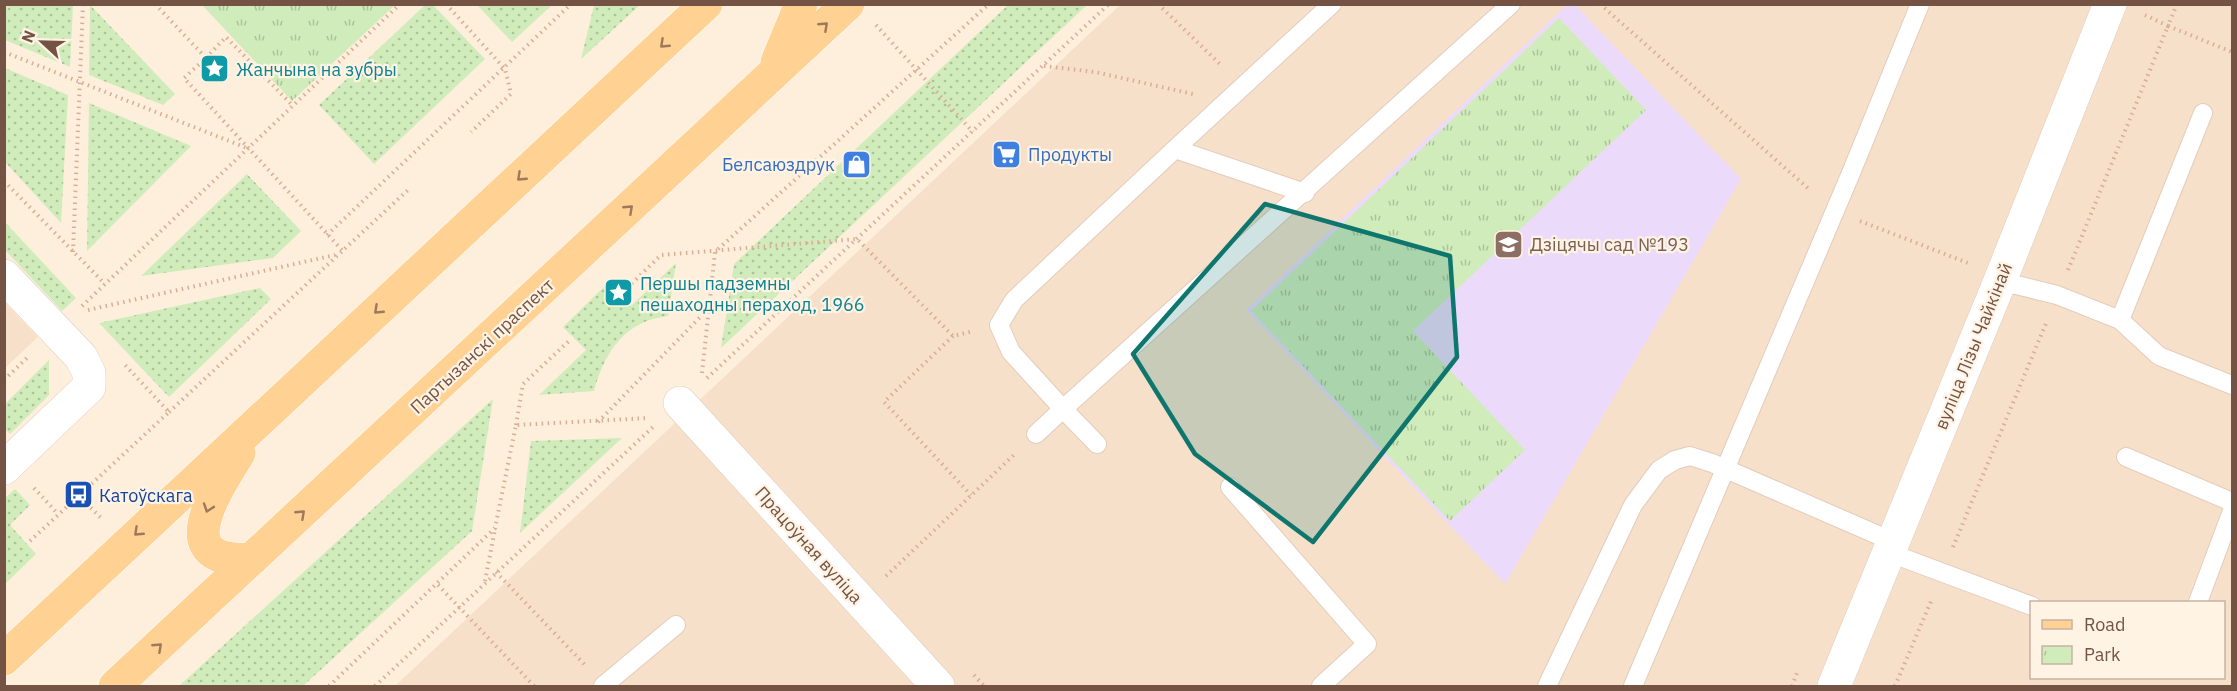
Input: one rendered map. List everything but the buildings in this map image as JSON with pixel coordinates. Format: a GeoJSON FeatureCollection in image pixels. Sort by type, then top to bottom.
{"type":"FeatureCollection","features":[{"type":"Feature","properties":{"kind":"main road"},"geometry":{"type":"LineString","coordinates":[[4,659],[706,4]]}},
{"type":"Feature","properties":{"kind":"main road"},"geometry":{"type":"LineString","coordinates":[[770,77],[801,4]]}},
{"type":"Feature","properties":{"kind":"main road","name":"Партызанскі праспект"},"geometry":{"type":"LineString","coordinates":[[115,687],[848,4]]}},
{"type":"Feature","properties":{"kind":"main road"},"geometry":{"type":"LineString","coordinates":[[252,559],[233,560],[216,557],[205,543],[204,521],[210,501],[258,421]]}},
{"type":"Feature","properties":{"kind":"street","name":"вуліца Лізы Чайкінай"},"geometry":{"type":"LineString","coordinates":[[1834,687],[2110,4]]}},
{"type":"Feature","properties":{"kind":"street"},"geometry":{"type":"LineString","coordinates":[[4,276],[81,357],[88,373],[89,387],[80,399],[4,468]]}},
{"type":"Feature","properties":{"kind":"street","name":"Працоўная вуліца"},"geometry":{"type":"LineString","coordinates":[[672,410],[924,682]]}},
{"type":"Feature","properties":{"kind":"lane"},"geometry":{"type":"LineString","coordinates":[[1097,444],[1011,352],[999,325],[1014,300],[1332,4]]}},
{"type":"Feature","properties":{"kind":"lane"},"geometry":{"type":"LineString","coordinates":[[1036,434],[1305,193],[1511,4]]}},
{"type":"Feature","properties":{"kind":"lane"},"geometry":{"type":"LineString","coordinates":[[1633,687],[1835,212],[1920,4]]}},
{"type":"Feature","properties":{"kind":"lane"},"geometry":{"type":"LineString","coordinates":[[2120,320],[2203,113]]}},
{"type":"Feature","properties":{"kind":"lane"},"geometry":{"type":"LineString","coordinates":[[1175,149],[1305,193]]}},
{"type":"Feature","properties":{"kind":"lane"},"geometry":{"type":"LineString","coordinates":[[2000,280],[2057,295],[2120,320],[2160,356],[2232,385]]}},
{"type":"Feature","properties":{"kind":"lane"},"geometry":{"type":"LineString","coordinates":[[1547,687],[1633,505],[1659,470],[1675,460],[1690,456],[1726,469],[1942,573],[2030,606]]}},
{"type":"Feature","properties":{"kind":"lane"},"geometry":{"type":"LineString","coordinates":[[2126,458],[2232,502]]}},
{"type":"Feature","properties":{"kind":"lane"},"geometry":{"type":"LineString","coordinates":[[1230,487],[1367,644],[1321,687]]}},
{"type":"Feature","properties":{"kind":"lane"},"geometry":{"type":"LineString","coordinates":[[2199,601],[2232,511]]}},
{"type":"Feature","properties":{"kind":"lane"},"geometry":{"type":"LineString","coordinates":[[604,686],[676,625]]}},
{"type":"Feature","properties":{"kind":"path"},"geometry":{"type":"LineString","coordinates":[[73,252],[83,4]]}},
{"type":"Feature","properties":{"kind":"path"},"geometry":{"type":"LineString","coordinates":[[155,4],[206,58]]}},
{"type":"Feature","properties":{"kind":"path"},"geometry":{"type":"LineString","coordinates":[[337,255],[75,312],[400,4]]}},
{"type":"Feature","properties":{"kind":"path"},"geometry":{"type":"LineString","coordinates":[[446,4],[505,69],[511,94],[471,132]]}},
{"type":"Feature","properties":{"kind":"path"},"geometry":{"type":"LineString","coordinates":[[327,235],[505,69],[571,4]]}},
{"type":"Feature","properties":{"kind":"path"},"geometry":{"type":"LineString","coordinates":[[989,4],[715,252],[701,383],[1109,4]]}},
{"type":"Feature","properties":{"kind":"path"},"geometry":{"type":"LineString","coordinates":[[1158,4],[1243,87]]}},
{"type":"Feature","properties":{"kind":"path"},"geometry":{"type":"LineString","coordinates":[[1600,4],[1835,212],[1966,262]]}},
{"type":"Feature","properties":{"kind":"path"},"geometry":{"type":"LineString","coordinates":[[1895,687],[2177,4]]}},
{"type":"Feature","properties":{"kind":"path"},"geometry":{"type":"LineString","coordinates":[[2141,13],[2232,52]]}},
{"type":"Feature","properties":{"kind":"path"},"geometry":{"type":"LineString","coordinates":[[293,106],[226,37],[184,78],[342,250]]}},
{"type":"Feature","properties":{"kind":"path"},"geometry":{"type":"LineString","coordinates":[[896,48],[973,132]]}},
{"type":"Feature","properties":{"kind":"path"},"geometry":{"type":"LineString","coordinates":[[4,52],[248,148]]}},
{"type":"Feature","properties":{"kind":"path"},"geometry":{"type":"LineString","coordinates":[[1044,66],[1095,72],[1227,101]]}},
{"type":"Feature","properties":{"kind":"path"},"geometry":{"type":"LineString","coordinates":[[4,181],[105,284]]}},
{"type":"Feature","properties":{"kind":"path"},"geometry":{"type":"LineString","coordinates":[[30,540],[410,189]]}},
{"type":"Feature","properties":{"kind":"path"},"geometry":{"type":"LineString","coordinates":[[622,292],[661,255],[857,239]]}},
{"type":"Feature","properties":{"kind":"path"},"geometry":{"type":"LineString","coordinates":[[857,239],[953,336]]}},
{"type":"Feature","properties":{"kind":"path"},"geometry":{"type":"LineString","coordinates":[[598,422],[709,308]]}},
{"type":"Feature","properties":{"kind":"path"},"geometry":{"type":"LineString","coordinates":[[971,495],[884,402],[953,336],[999,325]]}},
{"type":"Feature","properties":{"kind":"path"},"geometry":{"type":"LineString","coordinates":[[485,582],[523,384],[571,339]]}},
{"type":"Feature","properties":{"kind":"path"},"geometry":{"type":"LineString","coordinates":[[4,380],[34,351]]}},
{"type":"Feature","properties":{"kind":"path"},"geometry":{"type":"LineString","coordinates":[[122,362],[169,412]]}},
{"type":"Feature","properties":{"kind":"path"},"geometry":{"type":"LineString","coordinates":[[516,425],[598,422],[672,410]]}},
{"type":"Feature","properties":{"kind":"path"},"geometry":{"type":"LineString","coordinates":[[375,687],[672,410]]}},
{"type":"Feature","properties":{"kind":"path"},"geometry":{"type":"LineString","coordinates":[[884,579],[1036,434]]}},
{"type":"Feature","properties":{"kind":"path"},"geometry":{"type":"LineString","coordinates":[[329,687],[495,528]]}},
{"type":"Feature","properties":{"kind":"path"},"geometry":{"type":"LineString","coordinates":[[496,572],[604,686]]}},
{"type":"Feature","properties":{"kind":"path"},"geometry":{"type":"LineString","coordinates":[[438,585],[534,687]]}},
{"type":"Feature","properties":{"kind":"highlighted area"},"geometry":{"type":"Polygon","coordinates":[[[1265,204],[1450,256],[1457,357],[1313,542],[1195,454],[1133,354],[1265,204]]]}},
{"type":"Feature","properties":{"kind":"shaded area"},"geometry":{"type":"Polygon","coordinates":[[[1120,5],[2232,5],[2232,686],[395,686],[1120,5]]]}},
{"type":"Feature","properties":{"kind":"shaded area","name":"Дзіцячы сад №193"},"geometry":{"type":"Polygon","coordinates":[[[1567,5],[1575,5],[1741,179],[1505,584],[1246,310],[1567,5]]]}},
{"type":"Feature","properties":{"kind":"shaded area"},"geometry":{"type":"Polygon","coordinates":[[[5,303],[38,337],[5,368],[5,303]]]}},
{"type":"Feature","properties":{"kind":"green space"},"geometry":{"type":"Polygon","coordinates":[[[426,4],[433,5],[485,59],[374,164],[319,105],[426,4]]]}},
{"type":"Feature","properties":{"kind":"green space"},"geometry":{"type":"Polygon","coordinates":[[[4,5],[73,5],[70,67],[5,40],[4,5]]]}},
{"type":"Feature","properties":{"kind":"green space"},"geometry":{"type":"Polygon","coordinates":[[[90,5],[175,94],[163,105],[89,75],[90,5]]]}},
{"type":"Feature","properties":{"kind":"green space"},"geometry":{"type":"Polygon","coordinates":[[[202,5],[395,5],[292,101],[202,5]]]}},
{"type":"Feature","properties":{"kind":"green space"},"geometry":{"type":"Polygon","coordinates":[[[477,5],[552,5],[512,42],[477,5]]]}},
{"type":"Feature","properties":{"kind":"green space"},"geometry":{"type":"Polygon","coordinates":[[[594,5],[640,5],[581,59],[594,5]]]}},
{"type":"Feature","properties":{"kind":"green space"},"geometry":{"type":"Polygon","coordinates":[[[1008,5],[1087,5],[721,348],[734,264],[1008,5]]]}},
{"type":"Feature","properties":{"kind":"green space"},"geometry":{"type":"Polygon","coordinates":[[[1559,18],[1646,110],[1413,331],[1525,450],[1450,521],[1251,311],[1559,18]]]}},
{"type":"Feature","properties":{"kind":"green space"},"geometry":{"type":"Polygon","coordinates":[[[5,68],[68,95],[61,223],[5,162],[5,68]]]}},
{"type":"Feature","properties":{"kind":"green space"},"geometry":{"type":"Polygon","coordinates":[[[89,103],[191,146],[87,251],[89,103]]]}},
{"type":"Feature","properties":{"kind":"green space"},"geometry":{"type":"Polygon","coordinates":[[[247,174],[301,231],[273,258],[141,276],[247,174]]]}},
{"type":"Feature","properties":{"kind":"green space"},"geometry":{"type":"Polygon","coordinates":[[[5,222],[76,298],[62,311],[5,250],[5,222]]]}},
{"type":"Feature","properties":{"kind":"green space"},"geometry":{"type":"Polygon","coordinates":[[[676,263],[668,316],[640,324],[619,340],[604,363],[594,391],[539,395],[586,350],[563,327],[609,282],[631,306],[676,263]]]}},
{"type":"Feature","properties":{"kind":"green space"},"geometry":{"type":"Polygon","coordinates":[[[260,288],[271,299],[169,397],[99,323],[260,288]]]}},
{"type":"Feature","properties":{"kind":"green space"},"geometry":{"type":"Polygon","coordinates":[[[49,360],[49,395],[10,434],[5,429],[5,404],[49,360]]]}},
{"type":"Feature","properties":{"kind":"green space"},"geometry":{"type":"Polygon","coordinates":[[[493,399],[472,531],[303,686],[179,686],[493,399]]]}},
{"type":"Feature","properties":{"kind":"green space"},"geometry":{"type":"Polygon","coordinates":[[[622,438],[520,533],[531,441],[622,438]]]}},
{"type":"Feature","properties":{"kind":"green space"},"geometry":{"type":"Polygon","coordinates":[[[15,489],[30,505],[10,525],[36,554],[5,584],[5,498],[15,489]]]}},
{"type":"Feature","properties":{"kind":"place","name":"Жанчына на зубры"},"geometry":{"type":"Point","coordinates":[215,69]}},
{"type":"Feature","properties":{"kind":"place","name":"Продукты"},"geometry":{"type":"Point","coordinates":[1007,154]}},
{"type":"Feature","properties":{"kind":"place","name":"Белсаюздрук"},"geometry":{"type":"Point","coordinates":[856,164]}},
{"type":"Feature","properties":{"kind":"place","name":"Дзіцячы сад №193"},"geometry":{"type":"Point","coordinates":[1509,244]}},
{"type":"Feature","properties":{"kind":"place","name":"Першы падземны пешаходны пераход, 1966"},"geometry":{"type":"Point","coordinates":[619,293]}},
{"type":"Feature","properties":{"kind":"place","name":"Катоўскага"},"geometry":{"type":"Point","coordinates":[78,495]}}]}
